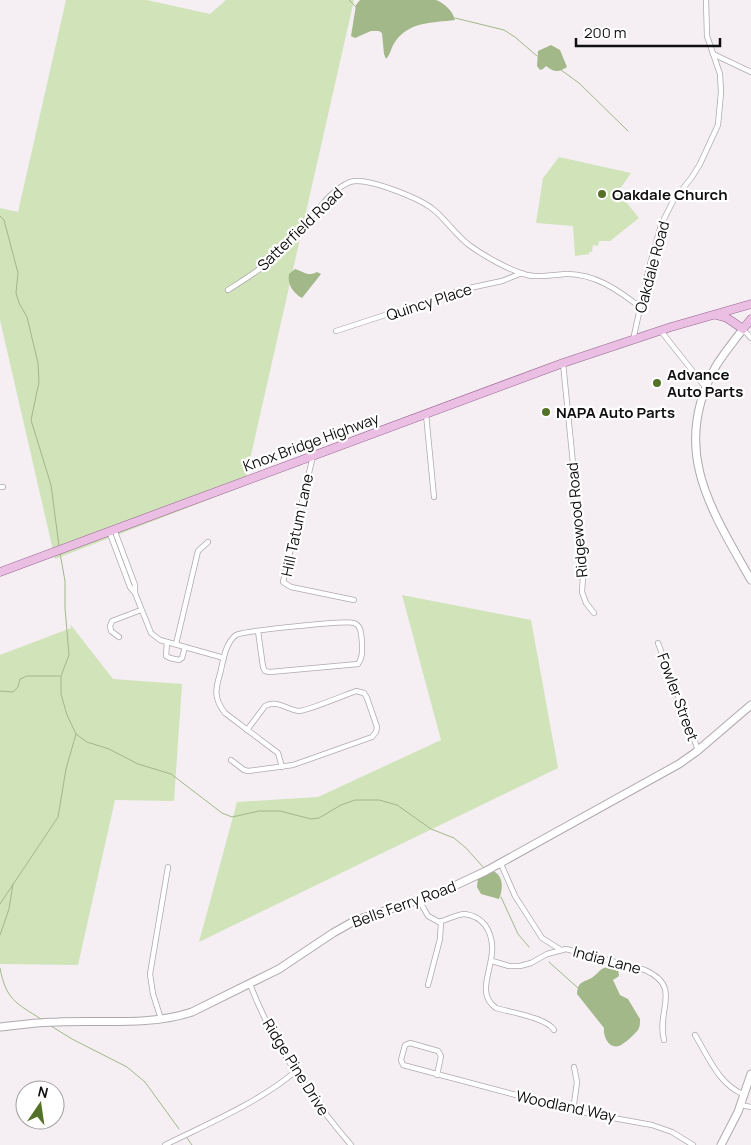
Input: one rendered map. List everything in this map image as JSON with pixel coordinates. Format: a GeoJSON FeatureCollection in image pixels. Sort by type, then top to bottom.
{"type":"FeatureCollection","features":[{"type":"Feature","properties":{"kind":"main road","name":"Knox Bridge Highway"},"geometry":{"type":"LineString","coordinates":[[0,572],[563,363],[751,304]]}},
{"type":"Feature","properties":{"kind":"main road"},"geometry":{"type":"LineString","coordinates":[[716,315],[727,318],[743,329]]}},
{"type":"Feature","properties":{"kind":"main road"},"geometry":{"type":"LineString","coordinates":[[751,319],[721,358],[706,388],[696,418],[697,466],[714,513],[751,580]]}},
{"type":"Feature","properties":{"kind":"main road","name":"Bells Ferry Road"},"geometry":{"type":"LineString","coordinates":[[0,1027],[56,1022],[161,1019],[192,1012],[293,961],[332,933],[356,920],[453,887],[501,864],[679,764],[751,705]]}},
{"type":"Feature","properties":{"kind":"main road"},"geometry":{"type":"LineString","coordinates":[[721,1145],[745,1095],[751,1074]]}},
{"type":"Feature","properties":{"kind":"street","name":"Oakdale Road"},"geometry":{"type":"LineString","coordinates":[[633,340],[661,224],[673,201],[700,164],[718,125],[721,92],[720,74],[707,36],[706,0]]}},
{"type":"Feature","properties":{"kind":"street"},"geometry":{"type":"LineString","coordinates":[[713,54],[751,72]]}},
{"type":"Feature","properties":{"kind":"street","name":"Satterfield Road"},"geometry":{"type":"LineString","coordinates":[[228,290],[259,270],[269,261],[310,219],[326,199],[342,186],[358,180],[378,184],[433,209],[470,246],[522,273],[537,276],[566,274],[587,277],[618,291],[640,306]]}},
{"type":"Feature","properties":{"kind":"street","name":"Quincy Place"},"geometry":{"type":"LineString","coordinates":[[336,331],[465,289],[502,281],[522,273]]}},
{"type":"Feature","properties":{"kind":"street"},"geometry":{"type":"LineString","coordinates":[[743,329],[751,338]]}},
{"type":"Feature","properties":{"kind":"street"},"geometry":{"type":"LineString","coordinates":[[661,331],[706,388]]}},
{"type":"Feature","properties":{"kind":"street","name":"Ridgewood Road"},"geometry":{"type":"LineString","coordinates":[[563,363],[581,530],[579,562],[583,576],[582,592],[586,603],[594,613]]}},
{"type":"Feature","properties":{"kind":"street"},"geometry":{"type":"LineString","coordinates":[[426,414],[434,497]]}},
{"type":"Feature","properties":{"kind":"street","name":"Hill Tatum Lane"},"geometry":{"type":"LineString","coordinates":[[313,456],[283,582],[292,587],[354,600]]}},
{"type":"Feature","properties":{"kind":"street"},"geometry":{"type":"LineString","coordinates":[[111,530],[126,580],[135,593],[151,633],[160,640],[224,658]]}},
{"type":"Feature","properties":{"kind":"street"},"geometry":{"type":"LineString","coordinates":[[176,644],[198,551],[208,542]]}},
{"type":"Feature","properties":{"kind":"street"},"geometry":{"type":"LineString","coordinates":[[119,637],[111,631],[110,626],[112,622],[142,610]]}},
{"type":"Feature","properties":{"kind":"street"},"geometry":{"type":"LineString","coordinates":[[258,631],[263,667],[265,671],[270,672],[358,664],[362,660],[361,630],[356,623],[351,621],[258,631],[240,633],[234,636],[229,644],[216,688],[218,705],[225,713],[278,753],[282,767]]}},
{"type":"Feature","properties":{"kind":"street"},"geometry":{"type":"LineString","coordinates":[[168,642],[166,656],[170,658],[179,660],[182,658],[185,647]]}},
{"type":"Feature","properties":{"kind":"street","name":"Fowler Street"},"geometry":{"type":"LineString","coordinates":[[658,643],[698,750]]}},
{"type":"Feature","properties":{"kind":"street"},"geometry":{"type":"LineString","coordinates":[[231,760],[248,771],[293,765],[372,736],[378,727],[368,698],[364,693],[356,691],[300,711],[274,703],[268,704],[247,730]]}},
{"type":"Feature","properties":{"kind":"street"},"geometry":{"type":"LineString","coordinates":[[501,864],[515,896],[534,927],[542,938],[561,950]]}},
{"type":"Feature","properties":{"kind":"street"},"geometry":{"type":"LineString","coordinates":[[161,1019],[152,994],[150,974],[168,867]]}},
{"type":"Feature","properties":{"kind":"street"},"geometry":{"type":"LineString","coordinates":[[419,900],[428,916],[433,920],[441,921],[463,914],[478,918],[484,924],[491,939],[492,961],[485,991],[489,1004],[496,1008],[546,1022],[554,1030]]}},
{"type":"Feature","properties":{"kind":"street"},"geometry":{"type":"LineString","coordinates":[[428,985],[440,939],[441,921]]}},
{"type":"Feature","properties":{"kind":"street","name":"India Lane"},"geometry":{"type":"LineString","coordinates":[[492,961],[509,966],[520,966],[561,950],[575,951],[645,970],[656,975],[662,980],[666,992],[662,1030],[664,1040]]}},
{"type":"Feature","properties":{"kind":"street","name":"Ridge Pine Drive"},"geometry":{"type":"LineString","coordinates":[[250,984],[266,1021],[316,1103],[351,1145]]}},
{"type":"Feature","properties":{"kind":"street"},"geometry":{"type":"LineString","coordinates":[[695,1035],[723,1081],[734,1091],[745,1095]]}},
{"type":"Feature","properties":{"kind":"street","name":"Woodland Way"},"geometry":{"type":"LineString","coordinates":[[437,1075],[441,1056],[438,1051],[410,1043],[405,1045],[401,1060],[403,1065],[437,1075],[573,1111],[652,1125],[672,1132],[693,1145]]}},
{"type":"Feature","properties":{"kind":"street"},"geometry":{"type":"LineString","coordinates":[[573,1111],[577,1082],[574,1067]]}},
{"type":"Feature","properties":{"kind":"street"},"geometry":{"type":"LineString","coordinates":[[165,1145],[233,1111],[296,1071]]}},
{"type":"Feature","properties":{"kind":"street"},"geometry":{"type":"LineString","coordinates":[[740,1106],[751,1107]]}},
{"type":"Feature","properties":{"kind":"shaded area"},"geometry":{"type":"Polygon","coordinates":[[[66,0],[147,0],[210,14],[226,0],[354,0],[244,486],[55,559],[0,320],[0,208],[18,212],[66,0]]]}},
{"type":"Feature","properties":{"kind":"shaded area"},"geometry":{"type":"Polygon","coordinates":[[[360,0],[436,0],[448,8],[455,20],[422,24],[407,30],[395,42],[386,59],[382,33],[379,31],[371,31],[355,38],[351,36],[356,5],[360,0]]]}},
{"type":"Feature","properties":{"kind":"shaded area"},"geometry":{"type":"Polygon","coordinates":[[[551,45],[560,50],[567,67],[556,71],[546,66],[540,70],[537,66],[538,51],[551,45]]]}},
{"type":"Feature","properties":{"kind":"shaded area"},"geometry":{"type":"Polygon","coordinates":[[[559,157],[631,173],[618,192],[639,218],[610,241],[599,241],[598,246],[593,245],[592,252],[589,252],[589,254],[575,256],[573,226],[536,223],[543,178],[559,157]]]}},
{"type":"Feature","properties":{"kind":"shaded area"},"geometry":{"type":"Polygon","coordinates":[[[295,269],[308,274],[317,272],[321,274],[302,298],[293,291],[289,281],[289,274],[295,269]]]}},
{"type":"Feature","properties":{"kind":"shaded area"},"geometry":{"type":"Polygon","coordinates":[[[402,595],[531,620],[558,768],[199,942],[237,802],[318,797],[441,740],[402,595]]]}},
{"type":"Feature","properties":{"kind":"shaded area"},"geometry":{"type":"Polygon","coordinates":[[[70,624],[113,679],[182,684],[174,801],[115,800],[78,965],[0,964],[0,655],[71,628],[70,624]]]}},
{"type":"Feature","properties":{"kind":"shaded area"},"geometry":{"type":"Polygon","coordinates":[[[493,871],[497,873],[502,883],[499,899],[481,894],[477,887],[478,877],[493,871]]]}},
{"type":"Feature","properties":{"kind":"shaded area"},"geometry":{"type":"Polygon","coordinates":[[[614,966],[618,969],[619,976],[613,980],[620,995],[628,999],[640,1019],[639,1028],[636,1032],[619,1046],[612,1046],[607,1042],[604,1028],[577,994],[582,982],[593,977],[603,968],[614,966]]]}},
{"type":"Feature","properties":{"kind":"waterway"},"geometry":{"type":"LineString","coordinates":[[349,0],[356,7]]}},
{"type":"Feature","properties":{"kind":"waterway"},"geometry":{"type":"LineString","coordinates":[[455,18],[504,30],[537,56]]}},
{"type":"Feature","properties":{"kind":"waterway"},"geometry":{"type":"LineString","coordinates":[[561,70],[579,83],[628,131]]}},
{"type":"Feature","properties":{"kind":"waterway"},"geometry":{"type":"LineString","coordinates":[[0,216],[4,220],[18,273],[16,293],[27,317],[38,363],[39,382],[31,420],[51,485],[59,546]]}},
{"type":"Feature","properties":{"kind":"waterway"},"geometry":{"type":"LineString","coordinates":[[60,553],[65,581],[69,655],[61,676],[61,694],[67,715],[76,734],[87,742],[109,749],[138,764],[171,774],[222,813],[232,817],[259,811],[280,811],[311,819],[319,818],[341,805],[355,800],[379,800],[397,805],[431,829],[454,838],[484,868]]}},
{"type":"Feature","properties":{"kind":"waterway"},"geometry":{"type":"LineString","coordinates":[[0,691],[13,692],[18,687],[20,679],[27,676],[60,676]]}},
{"type":"Feature","properties":{"kind":"waterway"},"geometry":{"type":"LineString","coordinates":[[0,904],[58,817],[66,769],[76,734]]}},
{"type":"Feature","properties":{"kind":"waterway"},"geometry":{"type":"LineString","coordinates":[[0,935],[9,909],[13,884]]}},
{"type":"Feature","properties":{"kind":"waterway"},"geometry":{"type":"LineString","coordinates":[[501,897],[518,934],[529,947]]}},
{"type":"Feature","properties":{"kind":"waterway"},"geometry":{"type":"LineString","coordinates":[[549,962],[578,988]]}},
{"type":"Feature","properties":{"kind":"waterway"},"geometry":{"type":"LineString","coordinates":[[0,968],[5,987],[13,1000],[41,1019]]}},
{"type":"Feature","properties":{"kind":"waterway"},"geometry":{"type":"LineString","coordinates":[[51,1026],[127,1067],[145,1082],[179,1129]]}},
{"type":"Feature","properties":{"kind":"waterway"},"geometry":{"type":"LineString","coordinates":[[187,1138],[192,1145]]}},
{"type":"Feature","properties":{"kind":"place","name":"Oakdale Church"},"geometry":{"type":"Point","coordinates":[602,194]}},
{"type":"Feature","properties":{"kind":"place","name":"Advance Auto Parts"},"geometry":{"type":"Point","coordinates":[657,383]}},
{"type":"Feature","properties":{"kind":"place","name":"NAPA Auto Parts"},"geometry":{"type":"Point","coordinates":[546,412]}}]}
